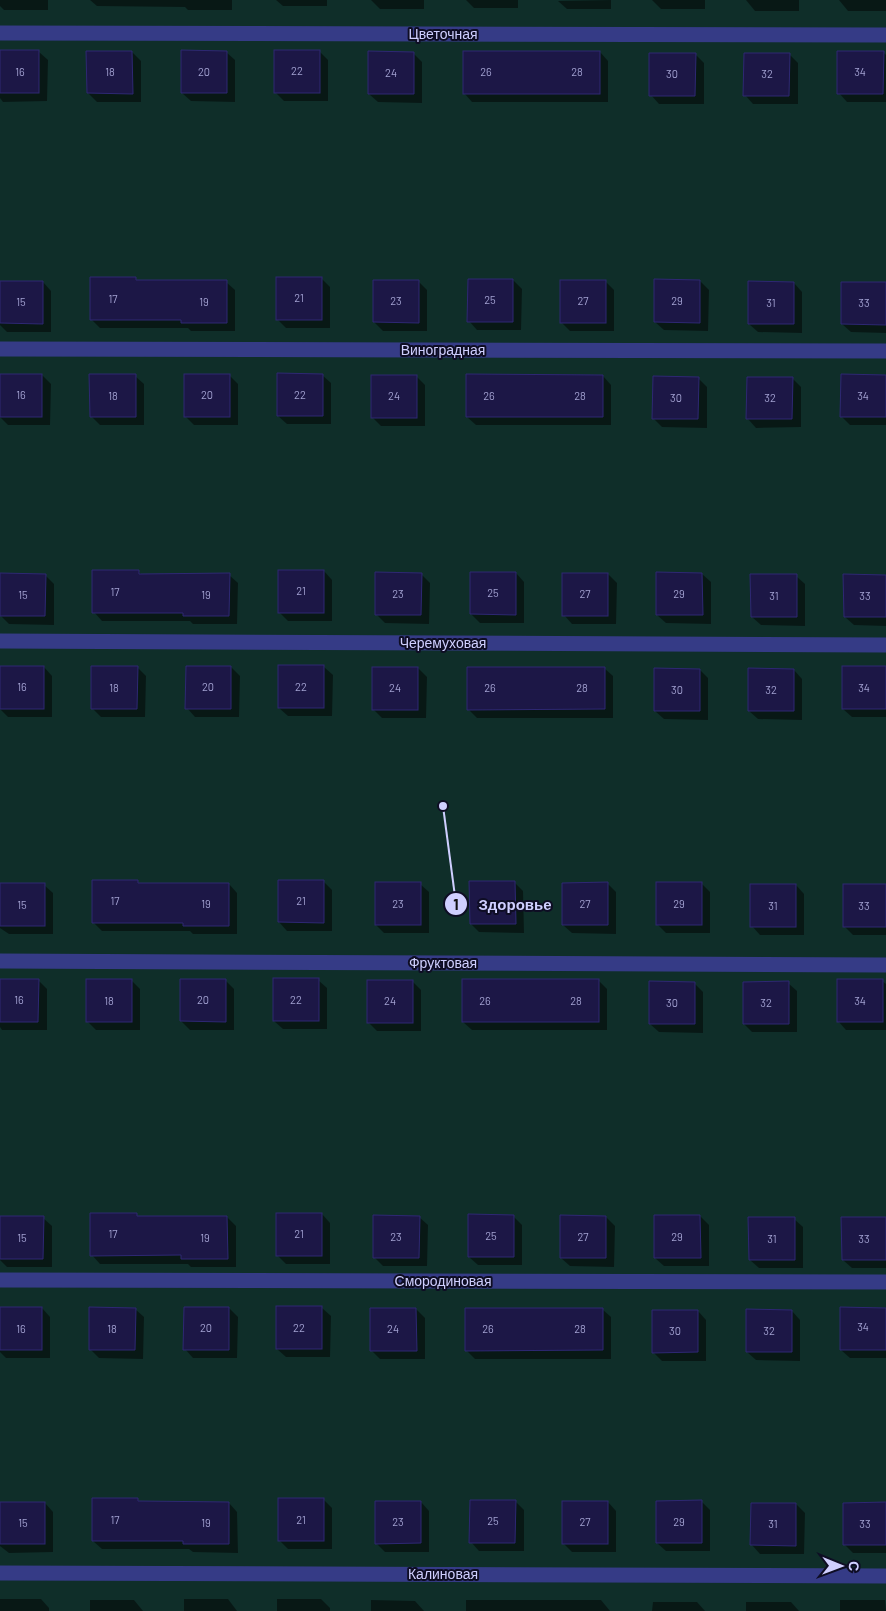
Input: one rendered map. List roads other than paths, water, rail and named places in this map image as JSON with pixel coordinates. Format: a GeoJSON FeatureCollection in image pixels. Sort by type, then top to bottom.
{"type":"FeatureCollection","features":[{"type":"Feature","properties":{"kind":"street","name":"Цветочная"},"geometry":{"type":"LineString","coordinates":[[0,33],[886,35]]}},
{"type":"Feature","properties":{"kind":"street","name":"Виноградная"},"geometry":{"type":"LineString","coordinates":[[0,349],[886,351]]}},
{"type":"Feature","properties":{"kind":"street","name":"Черемуховая"},"geometry":{"type":"LineString","coordinates":[[0,641],[886,644]]}},
{"type":"Feature","properties":{"kind":"street","name":"Фруктовая"},"geometry":{"type":"LineString","coordinates":[[0,961],[886,965]]}},
{"type":"Feature","properties":{"kind":"street","name":"Смородиновая"},"geometry":{"type":"LineString","coordinates":[[0,1280],[886,1282]]}},
{"type":"Feature","properties":{"kind":"street","name":"Калиновая"},"geometry":{"type":"LineString","coordinates":[[0,1573],[886,1576]]}},
{"type":"Feature","properties":{"kind":"place","name":"Здоровье"},"geometry":{"type":"Point","coordinates":[443,806]}}]}
